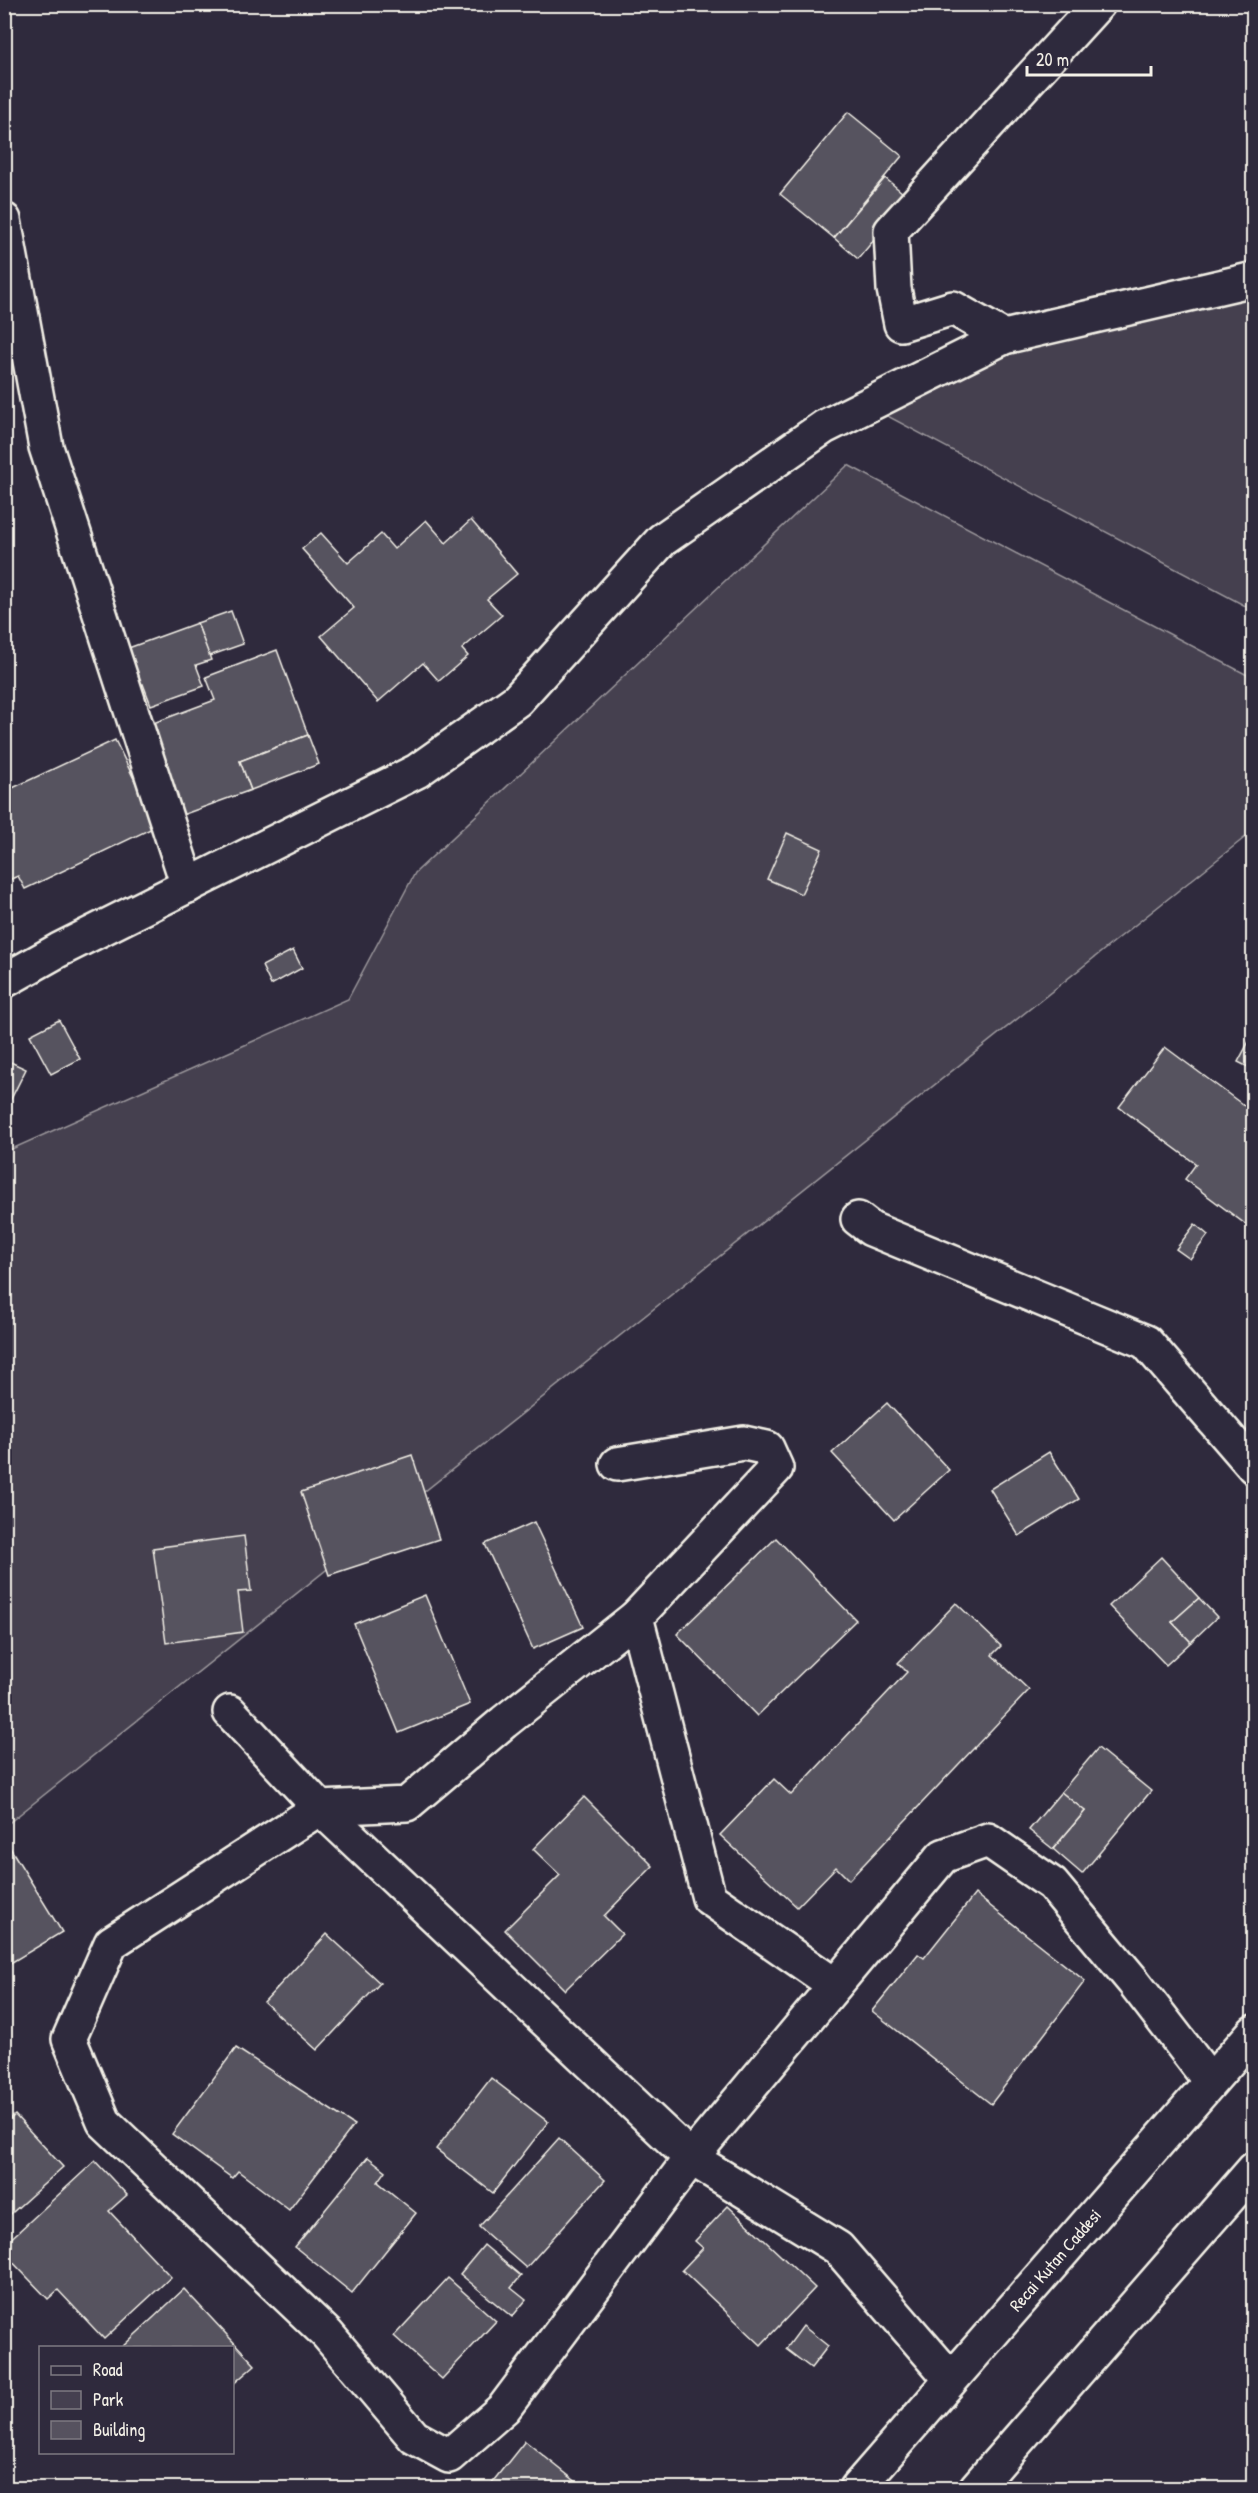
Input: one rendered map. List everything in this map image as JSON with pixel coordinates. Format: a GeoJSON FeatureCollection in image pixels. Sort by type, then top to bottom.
{"type":"FeatureCollection","features":[{"type":"Feature","properties":{"kind":"street"},"geometry":{"type":"LineString","coordinates":[[1004,337],[952,308],[901,324],[894,289],[891,231],[1098,4]]}},
{"type":"Feature","properties":{"kind":"street"},"geometry":{"type":"LineString","coordinates":[[4,220],[46,447],[188,886]]}},
{"type":"Feature","properties":{"kind":"street"},"geometry":{"type":"LineString","coordinates":[[4,981],[59,950],[417,771],[517,700],[662,540],[824,427],[1004,337],[1254,279]]}},
{"type":"Feature","properties":{"kind":"street"},"geometry":{"type":"LineString","coordinates":[[858,1219],[872,1229],[1146,1342],[1254,1467]]}},
{"type":"Feature","properties":{"kind":"street"},"geometry":{"type":"LineString","coordinates":[[617,1464],[744,1443],[767,1448],[776,1468],[636,1617],[504,1722],[407,1804],[320,1808],[111,1942],[69,2039],[104,2122],[327,2334],[414,2437],[449,2456],[504,2408],[691,2158],[943,1856],[988,1840],[1052,1884],[1133,1981],[1210,2082]]}},
{"type":"Feature","properties":{"kind":"street"},"geometry":{"type":"LineString","coordinates":[[636,1617],[709,1898],[835,1985]]}},
{"type":"Feature","properties":{"kind":"street"},"geometry":{"type":"LineString","coordinates":[[230,1712],[320,1808],[691,2158],[838,2248],[951,2379]]}},
{"type":"Feature","properties":{"kind":"street","name":"Recai Kutan Caddesi"},"geometry":{"type":"LineString","coordinates":[[857,2488],[1254,2032]]}},
{"type":"Feature","properties":{"kind":"street"},"geometry":{"type":"LineString","coordinates":[[976,2488],[1254,2169]]}},
{"type":"Feature","properties":{"kind":"green space"},"geometry":{"type":"Polygon","coordinates":[[[1253,272],[1253,610],[878,411],[1004,337],[1253,272]]]}},
{"type":"Feature","properties":{"kind":"green space"},"geometry":{"type":"Polygon","coordinates":[[[848,465],[1253,678],[1253,831],[5,1826],[5,1152],[348,999],[415,873],[848,465]]]}},
{"type":"Feature","properties":{"kind":"building"},"geometry":{"type":"Polygon","coordinates":[[[848,112],[902,156],[834,238],[780,194],[848,112]]]}},
{"type":"Feature","properties":{"kind":"building"},"geometry":{"type":"Polygon","coordinates":[[[885,178],[909,198],[858,259],[834,238],[885,178]]]}},
{"type":"Feature","properties":{"kind":"building"},"geometry":{"type":"Polygon","coordinates":[[[426,520],[446,543],[471,520],[517,574],[487,599],[502,615],[462,649],[468,656],[439,681],[423,663],[378,702],[321,636],[354,608],[302,549],[321,533],[348,563],[381,534],[394,549],[426,520]]]}},
{"type":"Feature","properties":{"kind":"building"},"geometry":{"type":"Polygon","coordinates":[[[231,611],[243,644],[209,656],[197,623],[231,611]]]}},
{"type":"Feature","properties":{"kind":"building"},"geometry":{"type":"Polygon","coordinates":[[[197,623],[211,660],[196,665],[204,686],[151,705],[143,684],[137,686],[123,650],[197,623]]]}},
{"type":"Feature","properties":{"kind":"building"},"geometry":{"type":"Polygon","coordinates":[[[277,650],[308,735],[240,761],[251,790],[182,815],[148,725],[215,700],[206,677],[277,650]]]}},
{"type":"Feature","properties":{"kind":"building"},"geometry":{"type":"Polygon","coordinates":[[[308,735],[319,764],[251,790],[240,761],[308,735]]]}},
{"type":"Feature","properties":{"kind":"building"},"geometry":{"type":"Polygon","coordinates":[[[115,740],[157,826],[25,889],[18,876],[4,882],[4,792],[115,740]]]}},
{"type":"Feature","properties":{"kind":"building"},"geometry":{"type":"Polygon","coordinates":[[[787,833],[822,849],[801,894],[767,879],[787,833]]]}},
{"type":"Feature","properties":{"kind":"building"},"geometry":{"type":"Polygon","coordinates":[[[293,950],[302,968],[271,985],[262,966],[293,950]]]}},
{"type":"Feature","properties":{"kind":"building"},"geometry":{"type":"Polygon","coordinates":[[[59,1020],[80,1059],[51,1074],[30,1035],[59,1020]]]}},
{"type":"Feature","properties":{"kind":"building"},"geometry":{"type":"Polygon","coordinates":[[[1254,1032],[1254,1070],[1238,1062],[1254,1032]]]}},
{"type":"Feature","properties":{"kind":"building"},"geometry":{"type":"Polygon","coordinates":[[[1165,1047],[1254,1113],[1252,1229],[1185,1179],[1196,1164],[1119,1107],[1165,1047]]]}},
{"type":"Feature","properties":{"kind":"building"},"geometry":{"type":"Polygon","coordinates":[[[4,1059],[26,1069],[9,1103],[4,1101],[4,1059]]]}},
{"type":"Feature","properties":{"kind":"building"},"geometry":{"type":"Polygon","coordinates":[[[1195,1224],[1208,1235],[1190,1259],[1176,1249],[1195,1224]]]}},
{"type":"Feature","properties":{"kind":"building"},"geometry":{"type":"Polygon","coordinates":[[[887,1403],[949,1470],[894,1520],[832,1453],[887,1403]]]}},
{"type":"Feature","properties":{"kind":"building"},"geometry":{"type":"Polygon","coordinates":[[[1049,1452],[1079,1499],[1019,1536],[990,1489],[1049,1452]]]}},
{"type":"Feature","properties":{"kind":"building"},"geometry":{"type":"Polygon","coordinates":[[[412,1455],[439,1539],[329,1575],[301,1492],[412,1455]]]}},
{"type":"Feature","properties":{"kind":"building"},"geometry":{"type":"Polygon","coordinates":[[[534,1522],[583,1627],[533,1649],[485,1544],[534,1522]]]}},
{"type":"Feature","properties":{"kind":"building"},"geometry":{"type":"Polygon","coordinates":[[[244,1536],[251,1591],[238,1592],[243,1632],[166,1643],[153,1548],[244,1536]]]}},
{"type":"Feature","properties":{"kind":"building"},"geometry":{"type":"Polygon","coordinates":[[[776,1538],[856,1620],[757,1716],[677,1634],[776,1538]]]}},
{"type":"Feature","properties":{"kind":"building"},"geometry":{"type":"Polygon","coordinates":[[[1161,1557],[1199,1598],[1172,1622],[1191,1642],[1166,1665],[1109,1606],[1161,1557]]]}},
{"type":"Feature","properties":{"kind":"building"},"geometry":{"type":"Polygon","coordinates":[[[425,1595],[470,1704],[399,1733],[354,1624],[425,1595]]]}},
{"type":"Feature","properties":{"kind":"building"},"geometry":{"type":"Polygon","coordinates":[[[1199,1598],[1217,1617],[1191,1642],[1172,1622],[1199,1598]]]}},
{"type":"Feature","properties":{"kind":"building"},"geometry":{"type":"Polygon","coordinates":[[[956,1603],[1001,1646],[992,1655],[1029,1690],[849,1880],[836,1867],[797,1907],[720,1835],[774,1779],[791,1795],[907,1672],[898,1663],[956,1603]]]}},
{"type":"Feature","properties":{"kind":"building"},"geometry":{"type":"Polygon","coordinates":[[[1098,1748],[1151,1791],[1082,1874],[1053,1849],[1085,1811],[1061,1792],[1098,1748]]]}},
{"type":"Feature","properties":{"kind":"building"},"geometry":{"type":"Polygon","coordinates":[[[1061,1792],[1085,1811],[1053,1849],[1029,1830],[1061,1792]]]}},
{"type":"Feature","properties":{"kind":"building"},"geometry":{"type":"Polygon","coordinates":[[[584,1797],[653,1866],[604,1916],[622,1934],[565,1990],[505,1930],[560,1875],[533,1849],[584,1797]]]}},
{"type":"Feature","properties":{"kind":"building"},"geometry":{"type":"Polygon","coordinates":[[[4,1838],[62,1932],[4,1967],[4,1838]]]}},
{"type":"Feature","properties":{"kind":"building"},"geometry":{"type":"Polygon","coordinates":[[[975,1894],[1085,1981],[991,2104],[872,2011],[918,1954],[924,1958],[975,1894]]]}},
{"type":"Feature","properties":{"kind":"building"},"geometry":{"type":"Polygon","coordinates":[[[327,1934],[380,1983],[317,2050],[264,2002],[327,1934]]]}},
{"type":"Feature","properties":{"kind":"building"},"geometry":{"type":"Polygon","coordinates":[[[236,2048],[354,2125],[289,2210],[238,2171],[232,2178],[172,2134],[236,2048]]]}},
{"type":"Feature","properties":{"kind":"building"},"geometry":{"type":"Polygon","coordinates":[[[491,2078],[548,2122],[493,2193],[436,2149],[491,2078]]]}},
{"type":"Feature","properties":{"kind":"building"},"geometry":{"type":"Polygon","coordinates":[[[15,2115],[63,2167],[4,2220],[4,2124],[15,2115]]]}},
{"type":"Feature","properties":{"kind":"building"},"geometry":{"type":"Polygon","coordinates":[[[559,2138],[605,2180],[526,2268],[479,2227],[559,2138]]]}},
{"type":"Feature","properties":{"kind":"building"},"geometry":{"type":"Polygon","coordinates":[[[368,2157],[386,2171],[378,2182],[416,2213],[352,2293],[295,2247],[368,2157]]]}},
{"type":"Feature","properties":{"kind":"building"},"geometry":{"type":"Polygon","coordinates":[[[95,2161],[127,2195],[109,2211],[171,2277],[104,2339],[58,2290],[48,2299],[4,2253],[4,2245],[95,2161]]]}},
{"type":"Feature","properties":{"kind":"building"},"geometry":{"type":"Polygon","coordinates":[[[728,2206],[815,2288],[761,2345],[682,2270],[703,2248],[695,2241],[728,2206]]]}},
{"type":"Feature","properties":{"kind":"building"},"geometry":{"type":"Polygon","coordinates":[[[484,2245],[521,2276],[511,2288],[526,2300],[512,2317],[460,2274],[484,2245]]]}},
{"type":"Feature","properties":{"kind":"building"},"geometry":{"type":"Polygon","coordinates":[[[448,2278],[496,2321],[442,2379],[394,2336],[448,2278]]]}},
{"type":"Feature","properties":{"kind":"building"},"geometry":{"type":"Polygon","coordinates":[[[184,2289],[255,2365],[234,2383],[234,2346],[123,2346],[184,2289]]]}},
{"type":"Feature","properties":{"kind":"building"},"geometry":{"type":"Polygon","coordinates":[[[803,2326],[828,2346],[811,2368],[786,2349],[803,2326]]]}},
{"type":"Feature","properties":{"kind":"building"},"geometry":{"type":"Polygon","coordinates":[[[525,2441],[584,2488],[492,2488],[490,2485],[525,2441]]]}}]}
